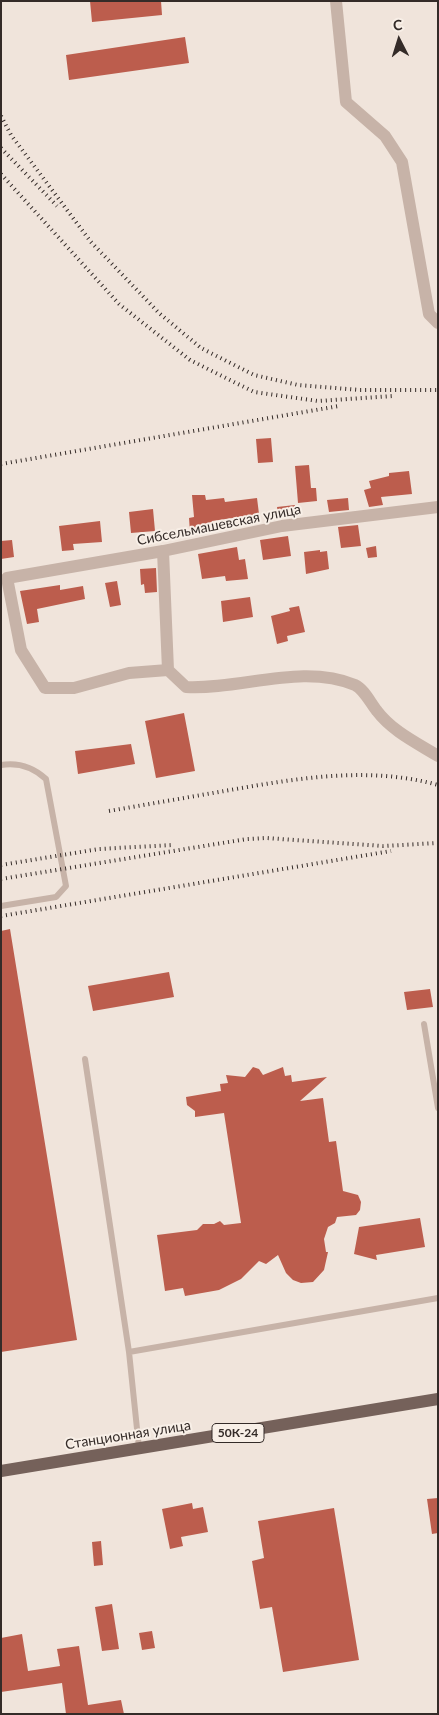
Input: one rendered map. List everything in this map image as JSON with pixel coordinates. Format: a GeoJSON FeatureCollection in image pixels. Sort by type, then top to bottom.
{"type":"FeatureCollection","features":[{"type":"Feature","properties":{"kind":"main road","name":"Станционная улица"},"geometry":{"type":"LineString","coordinates":[[1,1471],[438,1399]]}},
{"type":"Feature","properties":{"kind":"street"},"geometry":{"type":"LineString","coordinates":[[336,1],[346,102],[385,136],[402,162],[430,314],[438,323]]}},
{"type":"Feature","properties":{"kind":"street","name":"Сибсельмашевская улица"},"geometry":{"type":"LineString","coordinates":[[168,670],[129,673],[74,688],[45,688],[21,650],[7,578],[163,551],[282,526],[438,507]]}},
{"type":"Feature","properties":{"kind":"street"},"geometry":{"type":"LineString","coordinates":[[163,551],[168,670],[186,686],[208,688],[298,676],[357,686],[384,722],[438,756]]}},
{"type":"Feature","properties":{"kind":"lane"},"geometry":{"type":"LineString","coordinates":[[1,765],[12,763],[35,769],[46,779],[66,886],[56,897],[1,906]]}},
{"type":"Feature","properties":{"kind":"lane"},"geometry":{"type":"LineString","coordinates":[[424,1024],[438,1108]]}},
{"type":"Feature","properties":{"kind":"lane"},"geometry":{"type":"LineString","coordinates":[[84,1059],[128,1352],[139,1448]]}},
{"type":"Feature","properties":{"kind":"lane"},"geometry":{"type":"LineString","coordinates":[[128,1352],[438,1298]]}},
{"type":"Feature","properties":{"kind":"building"},"geometry":{"type":"Polygon","coordinates":[[[90,1],[161,1],[162,15],[92,22],[90,1]]]}},
{"type":"Feature","properties":{"kind":"building"},"geometry":{"type":"Polygon","coordinates":[[[185,37],[189,63],[69,80],[66,55],[185,37]]]}},
{"type":"Feature","properties":{"kind":"building"},"geometry":{"type":"Polygon","coordinates":[[[271,438],[273,462],[258,463],[256,439],[271,438]]]}},
{"type":"Feature","properties":{"kind":"building"},"geometry":{"type":"Polygon","coordinates":[[[309,465],[311,488],[316,488],[317,501],[298,503],[295,466],[309,465]]]}},
{"type":"Feature","properties":{"kind":"building"},"geometry":{"type":"Polygon","coordinates":[[[409,471],[412,494],[381,497],[383,505],[369,507],[364,490],[371,488],[369,481],[389,476],[389,473],[409,471]]]}},
{"type":"Feature","properties":{"kind":"building"},"geometry":{"type":"Polygon","coordinates":[[[192,495],[205,495],[206,500],[224,498],[225,502],[257,498],[259,514],[212,521],[212,530],[190,533],[189,518],[194,517],[192,495]]]}},
{"type":"Feature","properties":{"kind":"building"},"geometry":{"type":"Polygon","coordinates":[[[348,498],[349,510],[329,512],[327,500],[348,498]]]}},
{"type":"Feature","properties":{"kind":"building"},"geometry":{"type":"Polygon","coordinates":[[[295,505],[296,516],[279,518],[277,507],[295,505]]]}},
{"type":"Feature","properties":{"kind":"building"},"geometry":{"type":"Polygon","coordinates":[[[153,509],[155,531],[131,533],[129,512],[153,509]]]}},
{"type":"Feature","properties":{"kind":"building"},"geometry":{"type":"Polygon","coordinates":[[[100,521],[102,542],[73,544],[74,550],[62,551],[59,526],[100,521]]]}},
{"type":"Feature","properties":{"kind":"building"},"geometry":{"type":"Polygon","coordinates":[[[358,525],[361,546],[341,548],[338,527],[358,525]]]}},
{"type":"Feature","properties":{"kind":"building"},"geometry":{"type":"Polygon","coordinates":[[[288,536],[291,556],[263,560],[260,540],[288,536]]]}},
{"type":"Feature","properties":{"kind":"building"},"geometry":{"type":"Polygon","coordinates":[[[12,540],[14,557],[1,559],[1,541],[12,540]]]}},
{"type":"Feature","properties":{"kind":"building"},"geometry":{"type":"Polygon","coordinates":[[[376,546],[377,557],[368,558],[366,548],[376,546]]]}},
{"type":"Feature","properties":{"kind":"building"},"geometry":{"type":"Polygon","coordinates":[[[237,547],[239,560],[245,559],[248,579],[226,581],[225,576],[202,579],[198,554],[237,547]]]}},
{"type":"Feature","properties":{"kind":"building"},"geometry":{"type":"Polygon","coordinates":[[[320,550],[320,552],[327,551],[329,569],[306,574],[304,552],[320,550]]]}},
{"type":"Feature","properties":{"kind":"building"},"geometry":{"type":"Polygon","coordinates":[[[156,568],[157,592],[145,593],[144,584],[141,585],[140,569],[156,568]]]}},
{"type":"Feature","properties":{"kind":"building"},"geometry":{"type":"Polygon","coordinates":[[[117,581],[121,605],[110,607],[105,583],[117,581]]]}},
{"type":"Feature","properties":{"kind":"building"},"geometry":{"type":"Polygon","coordinates":[[[60,585],[60,590],[83,586],[85,599],[37,609],[39,622],[27,624],[20,591],[60,585]]]}},
{"type":"Feature","properties":{"kind":"building"},"geometry":{"type":"Polygon","coordinates":[[[250,597],[253,617],[223,622],[221,601],[250,597]]]}},
{"type":"Feature","properties":{"kind":"building"},"geometry":{"type":"Polygon","coordinates":[[[299,606],[305,632],[287,636],[288,641],[277,644],[271,616],[290,611],[289,608],[299,606]]]}},
{"type":"Feature","properties":{"kind":"building"},"geometry":{"type":"Polygon","coordinates":[[[184,713],[195,771],[156,778],[145,721],[184,713]]]}},
{"type":"Feature","properties":{"kind":"building"},"geometry":{"type":"Polygon","coordinates":[[[131,744],[135,764],[78,774],[75,751],[131,744]]]}},
{"type":"Feature","properties":{"kind":"building"},"geometry":{"type":"Polygon","coordinates":[[[10,929],[77,1340],[1,1352],[1,931],[10,929]]]}},
{"type":"Feature","properties":{"kind":"building"},"geometry":{"type":"Polygon","coordinates":[[[169,972],[174,997],[93,1011],[88,986],[169,972]]]}},
{"type":"Feature","properties":{"kind":"building"},"geometry":{"type":"Polygon","coordinates":[[[430,989],[433,1007],[407,1010],[404,992],[430,989]]]}},
{"type":"Feature","properties":{"kind":"building"},"geometry":{"type":"Polygon","coordinates":[[[253,1067],[259,1069],[263,1075],[283,1067],[285,1076],[291,1075],[292,1082],[327,1077],[300,1101],[323,1098],[329,1142],[336,1141],[343,1191],[358,1195],[361,1202],[360,1210],[356,1215],[337,1217],[335,1223],[328,1227],[324,1239],[326,1252],[328,1252],[324,1270],[313,1282],[301,1283],[293,1280],[286,1273],[278,1255],[266,1264],[259,1261],[241,1279],[219,1290],[185,1296],[183,1288],[165,1291],[157,1235],[197,1230],[203,1224],[214,1224],[220,1221],[224,1225],[241,1223],[224,1113],[195,1117],[195,1111],[187,1105],[186,1097],[221,1091],[220,1084],[228,1083],[226,1075],[245,1077],[253,1067]]]}},
{"type":"Feature","properties":{"kind":"building"},"geometry":{"type":"Polygon","coordinates":[[[420,1218],[425,1247],[376,1255],[377,1260],[354,1254],[359,1227],[420,1218]]]}},
{"type":"Feature","properties":{"kind":"building"},"geometry":{"type":"Polygon","coordinates":[[[438,1498],[438,1533],[432,1534],[427,1499],[438,1498]]]}},
{"type":"Feature","properties":{"kind":"building"},"geometry":{"type":"Polygon","coordinates":[[[192,1503],[193,1509],[203,1507],[208,1532],[181,1537],[183,1546],[170,1549],[162,1509],[192,1503]]]}},
{"type":"Feature","properties":{"kind":"building"},"geometry":{"type":"Polygon","coordinates":[[[334,1508],[359,1660],[283,1672],[272,1607],[260,1609],[252,1561],[264,1558],[258,1521],[334,1508]]]}},
{"type":"Feature","properties":{"kind":"building"},"geometry":{"type":"Polygon","coordinates":[[[101,1541],[103,1565],[94,1566],[92,1542],[101,1541]]]}},
{"type":"Feature","properties":{"kind":"building"},"geometry":{"type":"Polygon","coordinates":[[[112,1604],[119,1649],[102,1651],[95,1607],[112,1604]]]}},
{"type":"Feature","properties":{"kind":"building"},"geometry":{"type":"Polygon","coordinates":[[[152,1631],[155,1648],[142,1650],[139,1633],[152,1631]]]}},
{"type":"Feature","properties":{"kind":"building"},"geometry":{"type":"Polygon","coordinates":[[[22,1634],[28,1671],[60,1666],[57,1649],[79,1646],[88,1705],[121,1700],[124,1714],[66,1714],[62,1683],[1,1692],[1,1638],[22,1634]]]}},
{"type":"Feature","properties":{"kind":"railway"},"geometry":{"type":"LineString","coordinates":[[1,116],[11,135],[91,242],[159,313],[201,348],[254,375],[298,385],[360,390],[438,390]]}},
{"type":"Feature","properties":{"kind":"railway"},"geometry":{"type":"LineString","coordinates":[[1,148],[57,206]]}},
{"type":"Feature","properties":{"kind":"railway"},"geometry":{"type":"LineString","coordinates":[[1,174],[119,304],[190,360],[254,392],[318,401],[393,396]]}},
{"type":"Feature","properties":{"kind":"railway"},"geometry":{"type":"LineString","coordinates":[[1,464],[339,406]]}},
{"type":"Feature","properties":{"kind":"railway"},"geometry":{"type":"LineString","coordinates":[[109,811],[308,778],[360,775],[386,776],[438,785]]}},
{"type":"Feature","properties":{"kind":"railway"},"geometry":{"type":"LineString","coordinates":[[1,879],[247,839],[266,838],[383,846],[438,843]]}},
{"type":"Feature","properties":{"kind":"railway"},"geometry":{"type":"LineString","coordinates":[[1,865],[99,849],[172,845]]}},
{"type":"Feature","properties":{"kind":"railway"},"geometry":{"type":"LineString","coordinates":[[1,916],[391,851]]}}]}
